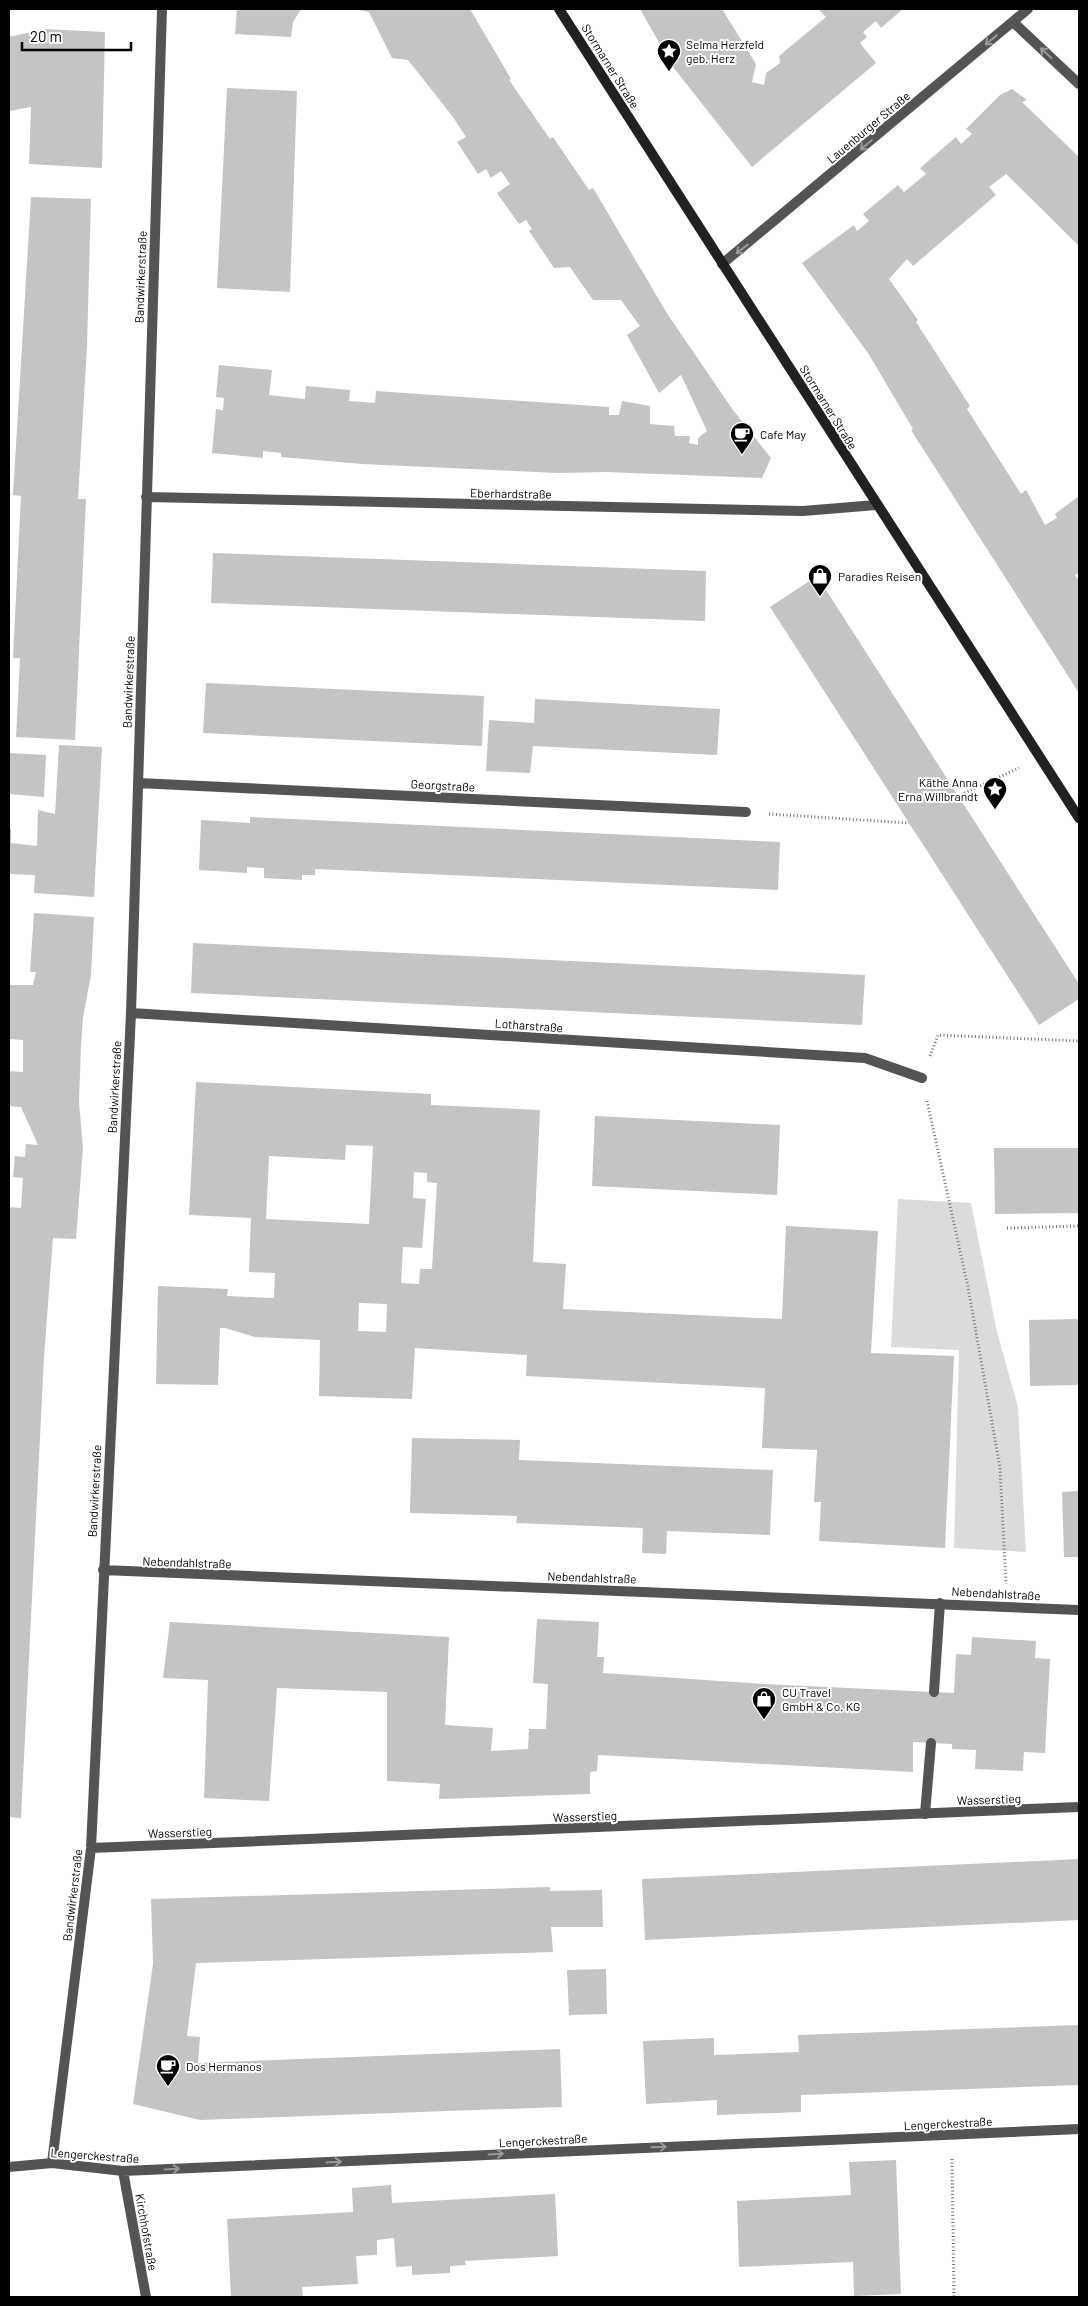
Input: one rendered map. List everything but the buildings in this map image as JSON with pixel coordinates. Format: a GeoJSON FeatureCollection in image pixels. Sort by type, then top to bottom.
{"type":"FeatureCollection","features":[{"type":"Feature","properties":{"kind":"street","name":"Bandwirkerstraße"},"geometry":{"type":"LineString","coordinates":[[52,2163],[91,1848],[131,1013],[162,9]]}},
{"type":"Feature","properties":{"kind":"street","name":"Stormarner Straße"},"geometry":{"type":"LineString","coordinates":[[559,9],[876,505],[1079,818]]}},
{"type":"Feature","properties":{"kind":"street","name":"Lauenburger Straße"},"geometry":{"type":"LineString","coordinates":[[722,264],[1028,9]]}},
{"type":"Feature","properties":{"kind":"street"},"geometry":{"type":"LineString","coordinates":[[1013,22],[1079,84]]}},
{"type":"Feature","properties":{"kind":"street","name":"Eberhardstraße"},"geometry":{"type":"LineString","coordinates":[[146,497],[803,511],[876,505]]}},
{"type":"Feature","properties":{"kind":"street","name":"Georgstraße"},"geometry":{"type":"LineString","coordinates":[[138,783],[746,812]]}},
{"type":"Feature","properties":{"kind":"street","name":"Lotharstraße"},"geometry":{"type":"LineString","coordinates":[[131,1013],[865,1058],[922,1078]]}},
{"type":"Feature","properties":{"kind":"street","name":"Nebendahlstraße"},"geometry":{"type":"LineString","coordinates":[[103,1570],[1079,1610]]}},
{"type":"Feature","properties":{"kind":"street"},"geometry":{"type":"LineString","coordinates":[[934,1692],[940,1603]]}},
{"type":"Feature","properties":{"kind":"street"},"geometry":{"type":"LineString","coordinates":[[926,1814],[930,1743]]}},
{"type":"Feature","properties":{"kind":"street","name":"Wasserstieg"},"geometry":{"type":"LineString","coordinates":[[91,1848],[1079,1807]]}},
{"type":"Feature","properties":{"kind":"street","name":"Lengerckestraße"},"geometry":{"type":"LineString","coordinates":[[9,2168],[52,2163],[123,2171],[1079,2129]]}},
{"type":"Feature","properties":{"kind":"street","name":"Kirchhofstraße"},"geometry":{"type":"LineString","coordinates":[[123,2171],[146,2297]]}},
{"type":"Feature","properties":{"kind":"path"},"geometry":{"type":"LineString","coordinates":[[958,796],[1039,758]]}},
{"type":"Feature","properties":{"kind":"path"},"geometry":{"type":"LineString","coordinates":[[746,812],[910,822]]}},
{"type":"Feature","properties":{"kind":"path"},"geometry":{"type":"LineString","coordinates":[[1007,1606],[1000,1468],[968,1287],[922,1078],[938,1035],[1079,1041]]}},
{"type":"Feature","properties":{"kind":"path"},"geometry":{"type":"LineString","coordinates":[[1006,1228],[1079,1226]]}},
{"type":"Feature","properties":{"kind":"path"},"geometry":{"type":"LineString","coordinates":[[952,2136],[954,2297]]}},
{"type":"Feature","properties":{"kind":"shaded area"},"geometry":{"type":"Polygon","coordinates":[[[898,1199],[971,1203],[997,1332],[1018,1407],[1026,1552],[954,1548],[959,1350],[891,1347],[898,1199]]]}},
{"type":"Feature","properties":{"kind":"place","name":"Selma Herzfeld geb. Herz"},"geometry":{"type":"Point","coordinates":[669,72]}},
{"type":"Feature","properties":{"kind":"place","name":"Cafe May"},"geometry":{"type":"Point","coordinates":[742,455]}},
{"type":"Feature","properties":{"kind":"place","name":"Paradies Reisen"},"geometry":{"type":"Point","coordinates":[820,597]}},
{"type":"Feature","properties":{"kind":"place","name":"Käthe Anna Erna Willbrandt"},"geometry":{"type":"Point","coordinates":[995,810]}},
{"type":"Feature","properties":{"kind":"place","name":"CU Travel GmbH & Co. KG"},"geometry":{"type":"Point","coordinates":[764,1720]}},
{"type":"Feature","properties":{"kind":"place","name":"Dos Hermanos"},"geometry":{"type":"Point","coordinates":[168,2087]}}]}
